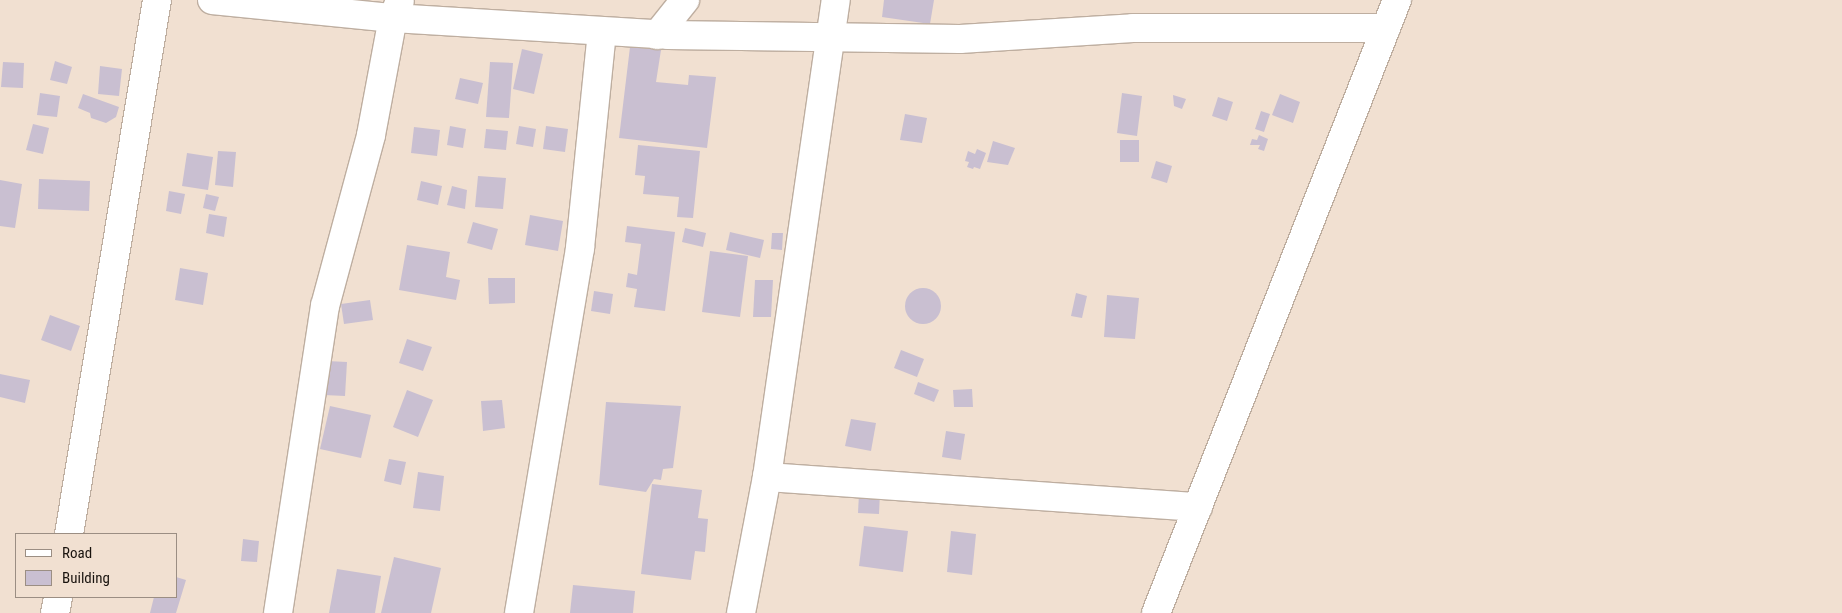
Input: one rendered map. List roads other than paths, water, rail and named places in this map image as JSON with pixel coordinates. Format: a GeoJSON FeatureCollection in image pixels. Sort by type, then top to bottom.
{"type":"FeatureCollection","features":[{"type":"Feature","properties":{"kind":"street"},"geometry":{"type":"LineString","coordinates":[[69,533],[157,0]]}},
{"type":"Feature","properties":{"kind":"street"},"geometry":{"type":"LineString","coordinates":[[212,0],[397,9],[602,32],[658,35],[960,39],[1133,28],[1386,28]]}},
{"type":"Feature","properties":{"kind":"street"},"geometry":{"type":"LineString","coordinates":[[658,35],[685,0]]}},
{"type":"Feature","properties":{"kind":"street"},"geometry":{"type":"LineString","coordinates":[[741,613],[767,477],[836,0]]}},
{"type":"Feature","properties":{"kind":"street"},"geometry":{"type":"LineString","coordinates":[[1156,613],[1397,0]]}},
{"type":"Feature","properties":{"kind":"street"},"geometry":{"type":"LineString","coordinates":[[278,613],[325,306],[371,135],[397,9]]}},
{"type":"Feature","properties":{"kind":"street"},"geometry":{"type":"LineString","coordinates":[[519,613],[580,248],[602,32]]}},
{"type":"Feature","properties":{"kind":"street"},"geometry":{"type":"LineString","coordinates":[[767,477],[1198,507]]}},
{"type":"Feature","properties":{"kind":"street"},"geometry":{"type":"LineString","coordinates":[[55,613],[58,598]]}}]}
